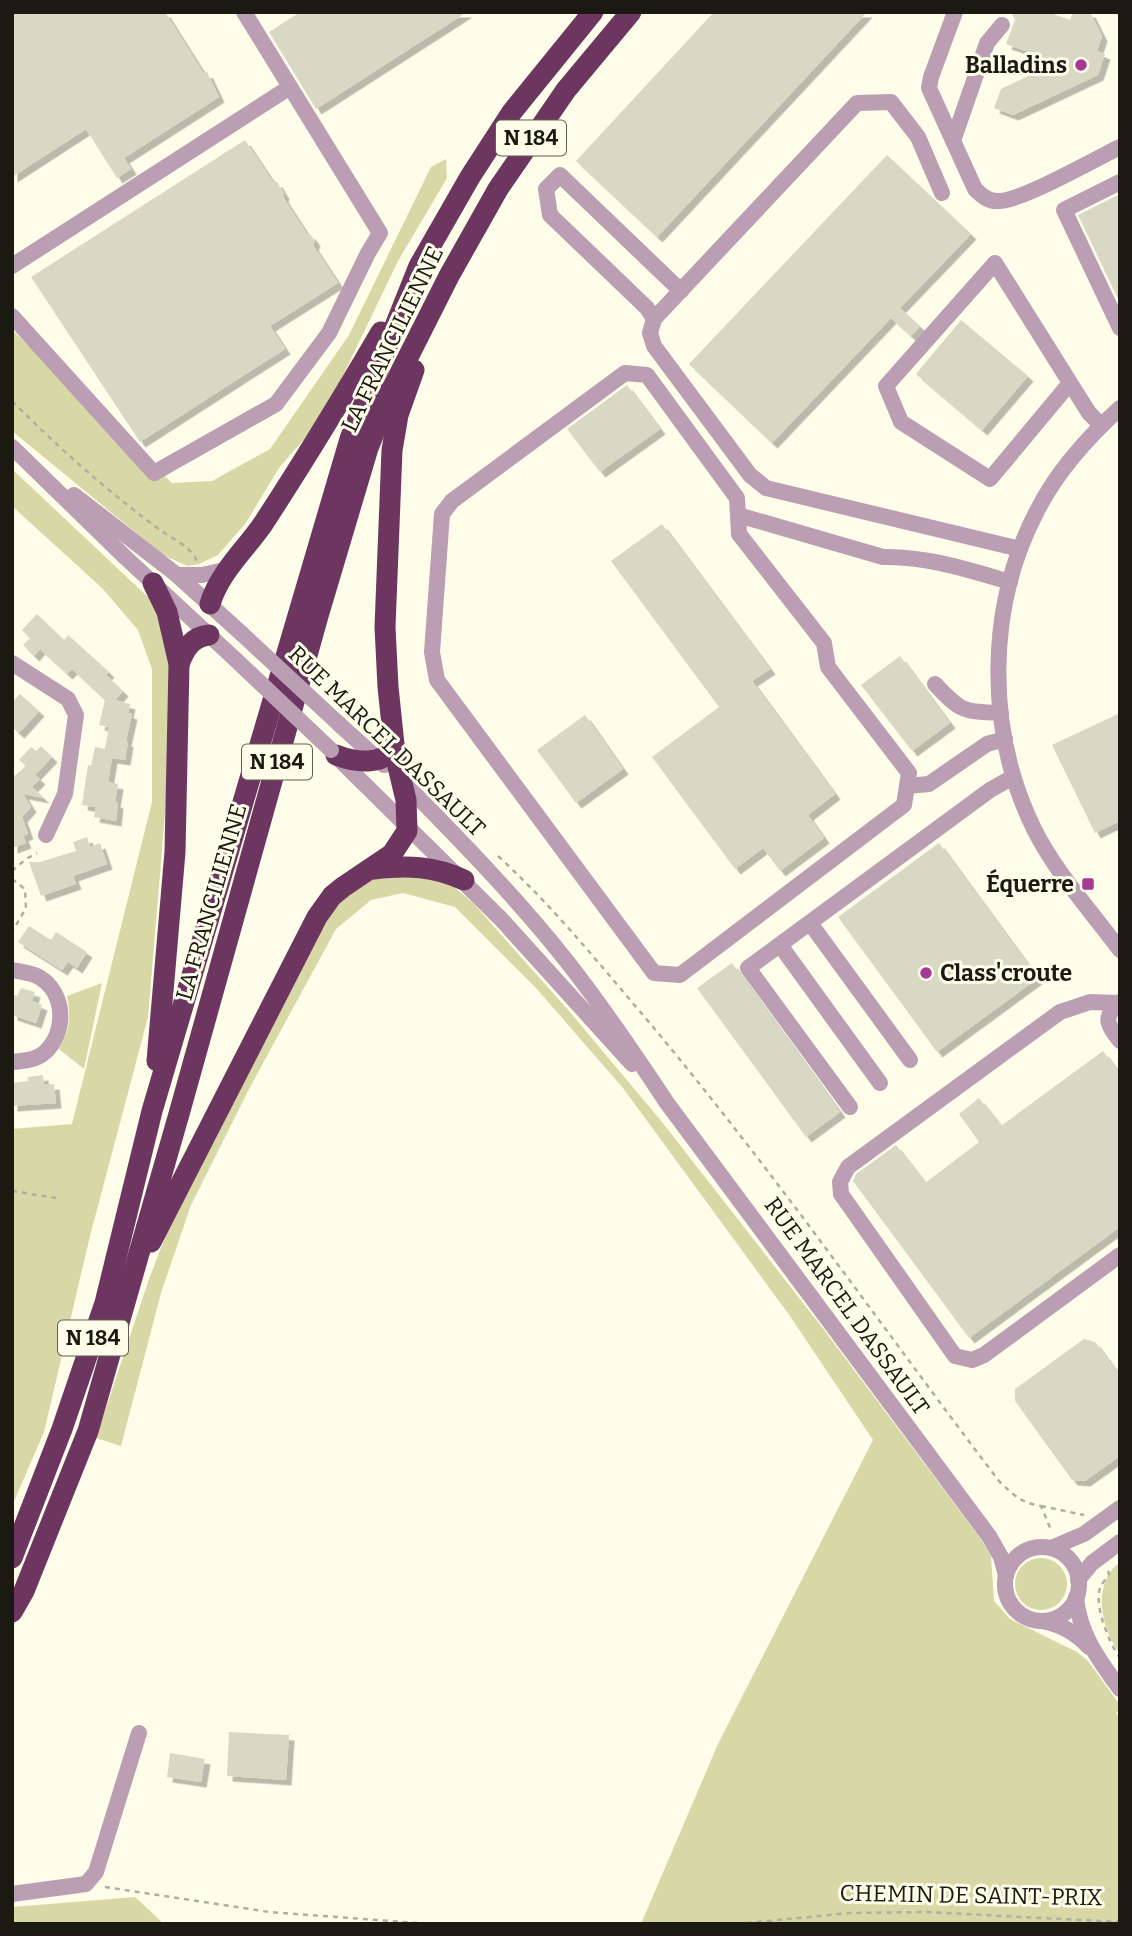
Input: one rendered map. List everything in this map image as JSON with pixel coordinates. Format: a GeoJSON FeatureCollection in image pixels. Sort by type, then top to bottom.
{"type":"FeatureCollection","features":[{"type":"Feature","properties":{"kind":"highway","name":"LA FRANCILIENNE"},"geometry":{"type":"LineString","coordinates":[[12,1558],[62,1429],[105,1303],[152,1111],[350,439],[419,266],[470,177],[512,112],[593,12]]}},
{"type":"Feature","properties":{"kind":"highway","name":"LA FRANCILIENNE"},"geometry":{"type":"LineString","coordinates":[[12,1612],[24,1591],[88,1431],[364,460],[390,393],[449,276],[498,189],[566,90],[631,12]]}},
{"type":"Feature","properties":{"kind":"highway"},"geometry":{"type":"LineString","coordinates":[[210,604],[215,590],[298,471],[419,266]]}},
{"type":"Feature","properties":{"kind":"highway"},"geometry":{"type":"LineString","coordinates":[[137,1260],[161,1225],[317,917],[332,895],[398,848],[408,826],[406,800],[400,779],[386,752],[385,627],[392,450],[401,408],[449,276]]}},
{"type":"Feature","properties":{"kind":"highway"},"geometry":{"type":"LineString","coordinates":[[152,1111],[175,852],[179,664],[167,612],[153,583]]}},
{"type":"Feature","properties":{"kind":"highway"},"geometry":{"type":"LineString","coordinates":[[179,664],[189,645],[202,636],[209,635]]}},
{"type":"Feature","properties":{"kind":"highway"},"geometry":{"type":"LineString","coordinates":[[333,753],[348,760],[386,752]]}},
{"type":"Feature","properties":{"kind":"highway"},"geometry":{"type":"LineString","coordinates":[[372,869],[426,867],[464,880]]}},
{"type":"Feature","properties":{"kind":"street"},"geometry":{"type":"LineString","coordinates":[[12,316],[154,474],[276,404],[329,333],[380,233],[244,12]]}},
{"type":"Feature","properties":{"kind":"street"},"geometry":{"type":"LineString","coordinates":[[955,12],[929,88],[975,189],[989,200],[997,202],[1017,197],[1120,148]]}},
{"type":"Feature","properties":{"kind":"street"},"geometry":{"type":"LineString","coordinates":[[953,141],[987,43],[1003,25]]}},
{"type":"Feature","properties":{"kind":"street"},"geometry":{"type":"LineString","coordinates":[[12,266],[290,87]]}},
{"type":"Feature","properties":{"kind":"street"},"geometry":{"type":"LineString","coordinates":[[942,193],[918,137],[891,102],[857,103],[654,319],[650,333],[654,346],[750,475],[766,488],[1020,549]]}},
{"type":"Feature","properties":{"kind":"street"},"geometry":{"type":"LineString","coordinates":[[654,319],[647,308],[550,215],[545,189],[560,175],[681,290]]}},
{"type":"Feature","properties":{"kind":"street"},"geometry":{"type":"LineString","coordinates":[[1120,182],[1064,210],[1120,328]]}},
{"type":"Feature","properties":{"kind":"street"},"geometry":{"type":"LineString","coordinates":[[1070,383],[990,479],[901,422],[886,386],[995,263],[1089,413],[1101,425]]}},
{"type":"Feature","properties":{"kind":"street"},"geometry":{"type":"LineString","coordinates":[[625,373],[647,375],[737,498],[739,534],[824,643],[828,667],[909,773],[907,786],[904,805],[680,975],[654,973],[437,680],[432,652],[442,514],[452,501],[625,373]]}},
{"type":"Feature","properties":{"kind":"street"},"geometry":{"type":"LineString","coordinates":[[1120,408],[1101,425],[1059,475],[1038,509],[1020,549],[1010,582],[998,663],[1001,713],[1013,777],[1034,829],[1047,852],[1120,950]]}},
{"type":"Feature","properties":{"kind":"street","name":"RUE MARCEL DASSAULT"},"geometry":{"type":"LineString","coordinates":[[12,447],[464,880],[667,1103]]}},
{"type":"Feature","properties":{"kind":"street","name":"RUE MARCEL DASSAULT"},"geometry":{"type":"LineString","coordinates":[[27,460],[177,575],[339,724],[386,752]]}},
{"type":"Feature","properties":{"kind":"street"},"geometry":{"type":"LineString","coordinates":[[738,515],[883,558],[907,557],[1010,582]]}},
{"type":"Feature","properties":{"kind":"street"},"geometry":{"type":"LineString","coordinates":[[177,575],[202,575],[229,569]]}},
{"type":"Feature","properties":{"kind":"street"},"geometry":{"type":"LineString","coordinates":[[209,635],[210,604]]}},
{"type":"Feature","properties":{"kind":"street"},"geometry":{"type":"LineString","coordinates":[[12,663],[68,699],[76,715],[65,794],[46,835]]}},
{"type":"Feature","properties":{"kind":"street"},"geometry":{"type":"LineString","coordinates":[[935,684],[956,707],[974,712],[1001,713]]}},
{"type":"Feature","properties":{"kind":"street"},"geometry":{"type":"LineString","coordinates":[[907,786],[929,784],[988,744],[1005,739]]}},
{"type":"Feature","properties":{"kind":"street"},"geometry":{"type":"LineString","coordinates":[[850,1107],[748,968],[990,790],[1013,777]]}},
{"type":"Feature","properties":{"kind":"street","name":"RUE MARCEL DASSAULT"},"geometry":{"type":"LineString","coordinates":[[400,779],[472,853],[568,963],[621,1034],[667,1103],[989,1536],[1001,1557],[1006,1575]]}},
{"type":"Feature","properties":{"kind":"street"},"geometry":{"type":"LineString","coordinates":[[810,923],[910,1060]]}},
{"type":"Feature","properties":{"kind":"street"},"geometry":{"type":"LineString","coordinates":[[780,945],[880,1083]]}},
{"type":"Feature","properties":{"kind":"street"},"geometry":{"type":"LineString","coordinates":[[12,970],[38,976],[52,988],[61,1007],[57,1035],[43,1054],[12,1062]]}},
{"type":"Feature","properties":{"kind":"street"},"geometry":{"type":"LineString","coordinates":[[1119,1002],[1090,1002],[1060,1012],[848,1167],[839,1182],[841,1194],[955,1356],[972,1360],[984,1355],[1120,1255]]}},
{"type":"Feature","properties":{"kind":"street"},"geometry":{"type":"LineString","coordinates":[[1119,1002],[1110,1011],[1108,1020],[1110,1028],[1120,1041]]}},
{"type":"Feature","properties":{"kind":"street"},"geometry":{"type":"LineString","coordinates":[[1120,1508],[1084,1534],[1031,1549],[1016,1557],[1006,1575],[1005,1589],[1010,1603],[1026,1617],[1061,1626],[1077,1635],[1093,1651],[1120,1689]]}},
{"type":"Feature","properties":{"kind":"street"},"geometry":{"type":"LineString","coordinates":[[989,1536],[1010,1546],[1031,1549]]}},
{"type":"Feature","properties":{"kind":"street"},"geometry":{"type":"LineString","coordinates":[[1052,1542],[1070,1560],[1078,1580],[1076,1597],[1080,1620],[1093,1651]]}},
{"type":"Feature","properties":{"kind":"street"},"geometry":{"type":"LineString","coordinates":[[1078,1580],[1092,1563],[1120,1542]]}},
{"type":"Feature","properties":{"kind":"street"},"geometry":{"type":"LineString","coordinates":[[1039,1621],[1060,1616],[1076,1597]]}},
{"type":"Feature","properties":{"kind":"street"},"geometry":{"type":"LineString","coordinates":[[12,1894],[86,1884],[96,1872],[139,1733]]}},
{"type":"Feature","properties":{"kind":"path"},"geometry":{"type":"LineString","coordinates":[[12,401],[96,480],[191,551],[199,566]]}},
{"type":"Feature","properties":{"kind":"path"},"geometry":{"type":"LineString","coordinates":[[12,871],[37,853]]}},
{"type":"Feature","properties":{"kind":"path"},"geometry":{"type":"LineString","coordinates":[[496,855],[544,899],[680,1057],[999,1482],[1026,1504],[1082,1513],[1087,1517]]}},
{"type":"Feature","properties":{"kind":"path"},"geometry":{"type":"LineString","coordinates":[[12,879],[24,889],[26,908],[12,932]]}},
{"type":"Feature","properties":{"kind":"path"},"geometry":{"type":"LineString","coordinates":[[12,1191],[56,1198]]}},
{"type":"Feature","properties":{"kind":"path"},"geometry":{"type":"LineString","coordinates":[[1041,1506],[1052,1542]]}},
{"type":"Feature","properties":{"kind":"path"},"geometry":{"type":"LineString","coordinates":[[1104,1567],[1109,1574],[1099,1589],[1103,1623],[1110,1645],[1120,1658]]}},
{"type":"Feature","properties":{"kind":"path"},"geometry":{"type":"LineString","coordinates":[[96,1872],[105,1887],[269,1912],[432,1924]]}},
{"type":"Feature","properties":{"kind":"path","name":"CHEMIN DE SAINT-PRIX"},"geometry":{"type":"LineString","coordinates":[[737,1924],[849,1913],[926,1912],[1120,1922]]}},
{"type":"Feature","properties":{"kind":"green space"},"geometry":{"type":"Polygon","coordinates":[[[446,159],[447,178],[398,261],[323,417],[279,468],[245,524],[218,555],[188,566],[163,555],[12,431],[12,330],[172,483],[212,481],[270,449],[349,335],[431,167],[446,159]]]}},
{"type":"Feature","properties":{"kind":"green space"},"geometry":{"type":"Polygon","coordinates":[[[12,469],[149,598],[170,646],[167,790],[148,1017],[89,1240],[44,1432],[12,1506],[12,1129],[72,1124],[152,802],[152,669],[138,630],[102,588],[12,506],[12,469]]]}},
{"type":"Feature","properties":{"kind":"green space"},"geometry":{"type":"Polygon","coordinates":[[[414,873],[453,886],[473,903],[569,1011],[662,1122],[821,1326],[981,1539],[991,1556],[994,1601],[1010,1619],[1077,1652],[1088,1661],[1120,1705],[1120,1710],[1116,1713],[1120,1718],[1120,1924],[641,1924],[718,1744],[873,1440],[790,1316],[623,1088],[536,988],[455,907],[403,893],[371,900],[336,929],[249,1089],[191,1205],[161,1293],[121,1446],[96,1438],[148,1282],[176,1209],[320,928],[342,897],[365,880],[414,873]]]}},
{"type":"Feature","properties":{"kind":"green space"},"geometry":{"type":"Polygon","coordinates":[[[102,983],[84,1069],[59,1049],[69,1023],[67,996],[102,983]]]}},
{"type":"Feature","properties":{"kind":"green space"},"geometry":{"type":"Polygon","coordinates":[[[1041,1558],[1051,1560],[1059,1566],[1065,1574],[1065,1594],[1059,1602],[1051,1608],[1041,1610],[1031,1608],[1023,1602],[1017,1594],[1015,1584],[1017,1574],[1023,1566],[1031,1560],[1041,1558]]]}},
{"type":"Feature","properties":{"kind":"green space"},"geometry":{"type":"Polygon","coordinates":[[[1120,1562],[1120,1654],[1104,1620],[1102,1594],[1111,1571],[1120,1562]]]}},
{"type":"Feature","properties":{"kind":"green space"},"geometry":{"type":"Polygon","coordinates":[[[135,1897],[164,1924],[12,1924],[12,1907],[135,1897]]]}},
{"type":"Feature","properties":{"kind":"building"},"geometry":{"type":"Polygon","coordinates":[[[12,12],[165,12],[204,74],[207,72],[219,97],[124,158],[131,169],[117,178],[86,129],[12,177],[12,12]]]}},
{"type":"Feature","properties":{"kind":"building"},"geometry":{"type":"Polygon","coordinates":[[[300,12],[467,12],[316,109],[269,32],[300,12]]]}},
{"type":"Feature","properties":{"kind":"building"},"geometry":{"type":"Polygon","coordinates":[[[714,12],[867,12],[657,237],[576,161],[714,12]]]}},
{"type":"Feature","properties":{"kind":"building"},"geometry":{"type":"Polygon","coordinates":[[[1011,12],[1048,12],[1070,20],[1073,12],[1090,12],[1102,36],[1097,51],[1105,54],[1098,75],[1013,115],[994,108],[1001,89],[1057,62],[1006,44],[1015,20],[1011,12]]]}},
{"type":"Feature","properties":{"kind":"building"},"geometry":{"type":"Polygon","coordinates":[[[245,140],[273,182],[277,182],[283,197],[307,234],[315,241],[313,245],[338,283],[270,326],[285,349],[140,442],[31,277],[245,140]]]}},
{"type":"Feature","properties":{"kind":"building"},"geometry":{"type":"Polygon","coordinates":[[[887,155],[971,234],[900,308],[920,326],[911,336],[891,318],[772,443],[689,364],[887,155]]]}},
{"type":"Feature","properties":{"kind":"building"},"geometry":{"type":"Polygon","coordinates":[[[1120,194],[1120,303],[1078,215],[1120,194]]]}},
{"type":"Feature","properties":{"kind":"building"},"geometry":{"type":"Polygon","coordinates":[[[961,320],[1028,376],[982,430],[916,374],[961,320]]]}},
{"type":"Feature","properties":{"kind":"building"},"geometry":{"type":"Polygon","coordinates":[[[627,385],[660,429],[600,472],[567,429],[627,385]]]}},
{"type":"Feature","properties":{"kind":"building"},"geometry":{"type":"Polygon","coordinates":[[[662,524],[770,669],[752,681],[835,794],[808,815],[824,838],[780,871],[763,848],[735,869],[652,757],[719,707],[611,561],[662,524]]]}},
{"type":"Feature","properties":{"kind":"building"},"geometry":{"type":"Polygon","coordinates":[[[37,614],[64,640],[68,635],[109,672],[106,675],[123,691],[115,700],[130,704],[128,713],[132,714],[125,760],[112,758],[108,782],[118,784],[116,821],[94,817],[96,807],[82,805],[88,765],[91,766],[95,747],[105,749],[109,727],[99,725],[105,700],[72,669],[67,674],[40,649],[34,656],[23,645],[30,638],[22,630],[37,614]]]}},
{"type":"Feature","properties":{"kind":"building"},"geometry":{"type":"Polygon","coordinates":[[[900,656],[950,723],[912,751],[861,685],[900,656]]]}},
{"type":"Feature","properties":{"kind":"building"},"geometry":{"type":"Polygon","coordinates":[[[20,694],[39,711],[19,733],[12,727],[12,702],[20,694]]]}},
{"type":"Feature","properties":{"kind":"building"},"geometry":{"type":"Polygon","coordinates":[[[1120,713],[1120,821],[1095,833],[1052,745],[1120,713]]]}},
{"type":"Feature","properties":{"kind":"building"},"geometry":{"type":"Polygon","coordinates":[[[585,715],[623,769],[576,803],[537,750],[585,715]]]}},
{"type":"Feature","properties":{"kind":"building"},"geometry":{"type":"Polygon","coordinates":[[[41,746],[52,757],[35,775],[40,779],[32,787],[44,798],[23,794],[31,807],[22,817],[28,834],[23,836],[26,843],[12,848],[12,778],[26,766],[19,760],[31,747],[36,751],[41,746]]]}},
{"type":"Feature","properties":{"kind":"building"},"geometry":{"type":"Polygon","coordinates":[[[87,837],[90,847],[100,843],[107,864],[73,876],[76,884],[41,896],[29,862],[40,862],[76,851],[73,842],[87,837]]]}},
{"type":"Feature","properties":{"kind":"building"},"geometry":{"type":"Polygon","coordinates":[[[939,843],[1038,978],[937,1052],[838,917],[939,843]]]}},
{"type":"Feature","properties":{"kind":"building"},"geometry":{"type":"Polygon","coordinates":[[[29,926],[51,940],[56,932],[87,952],[77,968],[68,962],[62,970],[18,942],[29,926]]]}},
{"type":"Feature","properties":{"kind":"building"},"geometry":{"type":"Polygon","coordinates":[[[732,963],[840,1112],[806,1137],[697,988],[732,963]]]}},
{"type":"Feature","properties":{"kind":"building"},"geometry":{"type":"Polygon","coordinates":[[[21,988],[35,992],[32,1001],[42,1005],[36,1023],[12,1015],[12,994],[17,996],[21,988]]]}},
{"type":"Feature","properties":{"kind":"building"},"geometry":{"type":"Polygon","coordinates":[[[1103,1051],[1120,1074],[1120,1227],[969,1338],[853,1181],[856,1174],[896,1145],[925,1183],[979,1142],[959,1114],[979,1098],[1001,1126],[1103,1051]]]}},
{"type":"Feature","properties":{"kind":"building"},"geometry":{"type":"Polygon","coordinates":[[[43,1075],[44,1085],[54,1084],[56,1103],[12,1106],[12,1083],[43,1075]]]}},
{"type":"Feature","properties":{"kind":"building"},"geometry":{"type":"Polygon","coordinates":[[[1084,1339],[1095,1342],[1120,1376],[1120,1456],[1085,1481],[1072,1480],[1015,1401],[1015,1389],[1084,1339]]]}},
{"type":"Feature","properties":{"kind":"building"},"geometry":{"type":"Polygon","coordinates":[[[229,1732],[289,1735],[286,1780],[227,1776],[229,1732]]]}},
{"type":"Feature","properties":{"kind":"building"},"geometry":{"type":"Polygon","coordinates":[[[170,1753],[205,1759],[201,1782],[167,1777],[170,1753]]]}},
{"type":"Feature","properties":{"kind":"place","name":"Balladins"},"geometry":{"type":"Point","coordinates":[1081,65]}},
{"type":"Feature","properties":{"kind":"place","name":"Équerre"},"geometry":{"type":"Point","coordinates":[1088,884]}},
{"type":"Feature","properties":{"kind":"place","name":"Class'croute"},"geometry":{"type":"Point","coordinates":[926,973]}}]}
